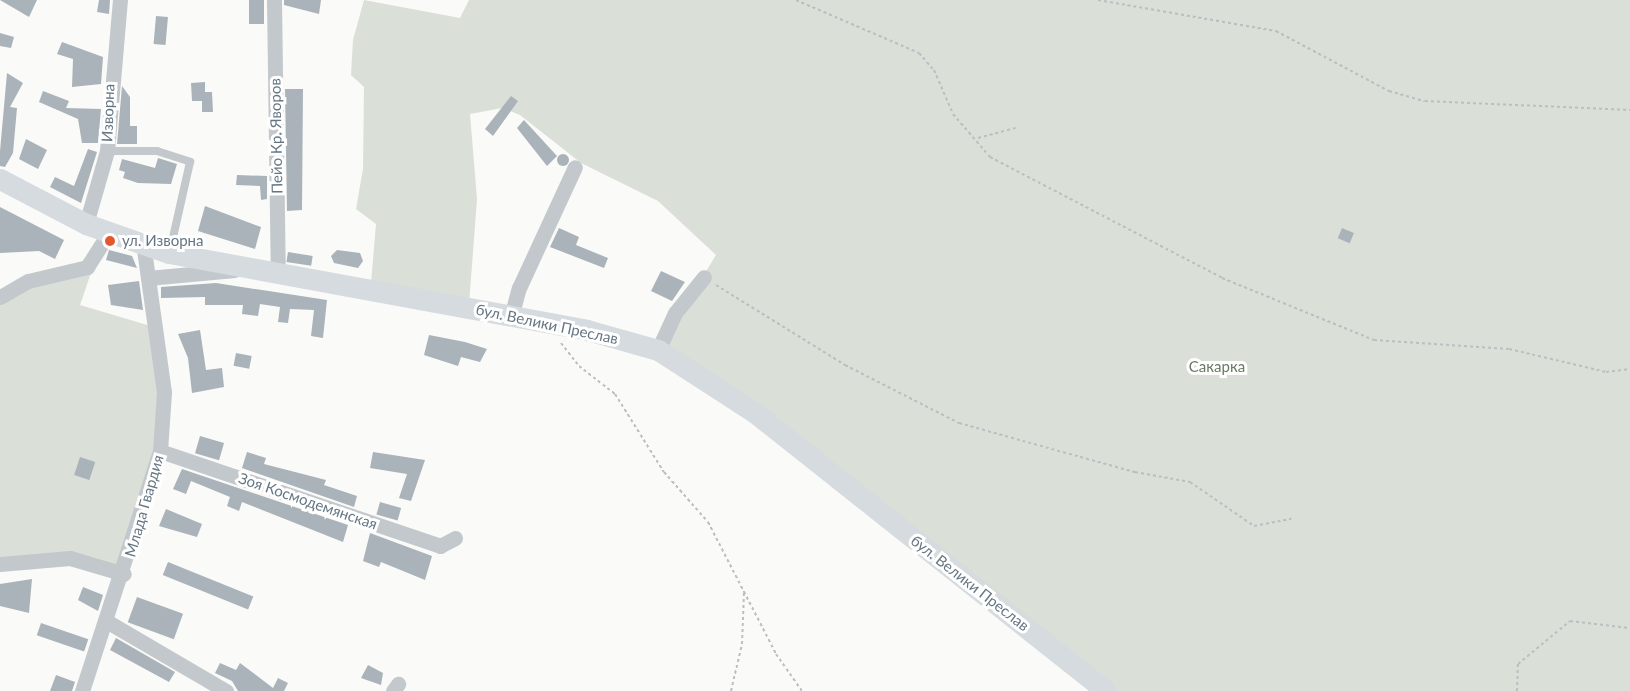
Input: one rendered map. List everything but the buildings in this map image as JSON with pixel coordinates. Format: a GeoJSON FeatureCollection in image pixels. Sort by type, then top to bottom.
{"type":"FeatureCollection","features":[{"type":"Feature","properties":{"kind":"main road","name":"бул. Велики Преслав"},"geometry":{"type":"LineString","coordinates":[[0,179],[86,224],[169,253],[538,322],[658,350],[754,412],[1106,691]]}},
{"type":"Feature","properties":{"kind":"street","name":"Изворна"},"geometry":{"type":"LineString","coordinates":[[86,224],[107,151],[120,0]]}},
{"type":"Feature","properties":{"kind":"street","name":"Пейо Кр. Яворов"},"geometry":{"type":"LineString","coordinates":[[274,0],[278,272]]}},
{"type":"Feature","properties":{"kind":"street"},"geometry":{"type":"LineString","coordinates":[[511,317],[519,288],[575,167]]}},
{"type":"Feature","properties":{"kind":"street"},"geometry":{"type":"LineString","coordinates":[[0,297],[28,281],[87,267],[110,231]]}},
{"type":"Feature","properties":{"kind":"street","name":"Млада Гвардия"},"geometry":{"type":"LineString","coordinates":[[82,691],[124,574],[160,451],[164,392],[143,243]]}},
{"type":"Feature","properties":{"kind":"street"},"geometry":{"type":"LineString","coordinates":[[148,278],[251,269]]}},
{"type":"Feature","properties":{"kind":"street"},"geometry":{"type":"LineString","coordinates":[[658,350],[675,314],[704,277]]}},
{"type":"Feature","properties":{"kind":"street","name":"Зоя Космодемянская"},"geometry":{"type":"LineString","coordinates":[[160,451],[440,546],[455,538]]}},
{"type":"Feature","properties":{"kind":"street"},"geometry":{"type":"LineString","coordinates":[[0,564],[70,558],[124,574]]}},
{"type":"Feature","properties":{"kind":"street"},"geometry":{"type":"LineString","coordinates":[[108,622],[226,691]]}},
{"type":"Feature","properties":{"kind":"lane"},"geometry":{"type":"LineString","coordinates":[[107,151],[157,151],[190,162],[169,253]]}},
{"type":"Feature","properties":{"kind":"path"},"geometry":{"type":"LineString","coordinates":[[796,0],[919,52],[934,70],[953,114],[978,138],[990,157],[1222,278],[1354,334],[1509,349],[1606,372],[1630,369]]}},
{"type":"Feature","properties":{"kind":"path"},"geometry":{"type":"LineString","coordinates":[[1098,0],[1276,31],[1389,91],[1425,101],[1630,110]]}},
{"type":"Feature","properties":{"kind":"path"},"geometry":{"type":"LineString","coordinates":[[978,138],[1016,128]]}},
{"type":"Feature","properties":{"kind":"path"},"geometry":{"type":"LineString","coordinates":[[704,277],[845,365],[959,423],[1135,472],[1190,482],[1254,526],[1291,519]]}},
{"type":"Feature","properties":{"kind":"path"},"geometry":{"type":"LineString","coordinates":[[538,322],[579,366],[615,394],[664,472],[708,522],[776,654],[802,691]]}},
{"type":"Feature","properties":{"kind":"path"},"geometry":{"type":"LineString","coordinates":[[731,691],[742,644],[744,588]]}},
{"type":"Feature","properties":{"kind":"path"},"geometry":{"type":"LineString","coordinates":[[1517,691],[1518,664],[1570,621],[1630,628]]}},
{"type":"Feature","properties":{"kind":"green space","name":"Сакарка"},"geometry":{"type":"Polygon","coordinates":[[[364,0],[460,18],[469,0],[1630,0],[1630,691],[1106,691],[658,350],[716,255],[658,201],[581,163],[520,115],[502,108],[470,114],[477,199],[469,304],[371,283],[376,224],[356,209],[363,169],[364,87],[351,75],[353,40],[364,0]]]}},
{"type":"Feature","properties":{"kind":"green space"},"geometry":{"type":"Polygon","coordinates":[[[75,273],[91,273],[80,305],[154,327],[160,451],[124,574],[70,558],[0,564],[0,297],[75,273]]]}},
{"type":"Feature","properties":{"kind":"place","name":"ул. Изворна"},"geometry":{"type":"Point","coordinates":[110,241]}}]}
